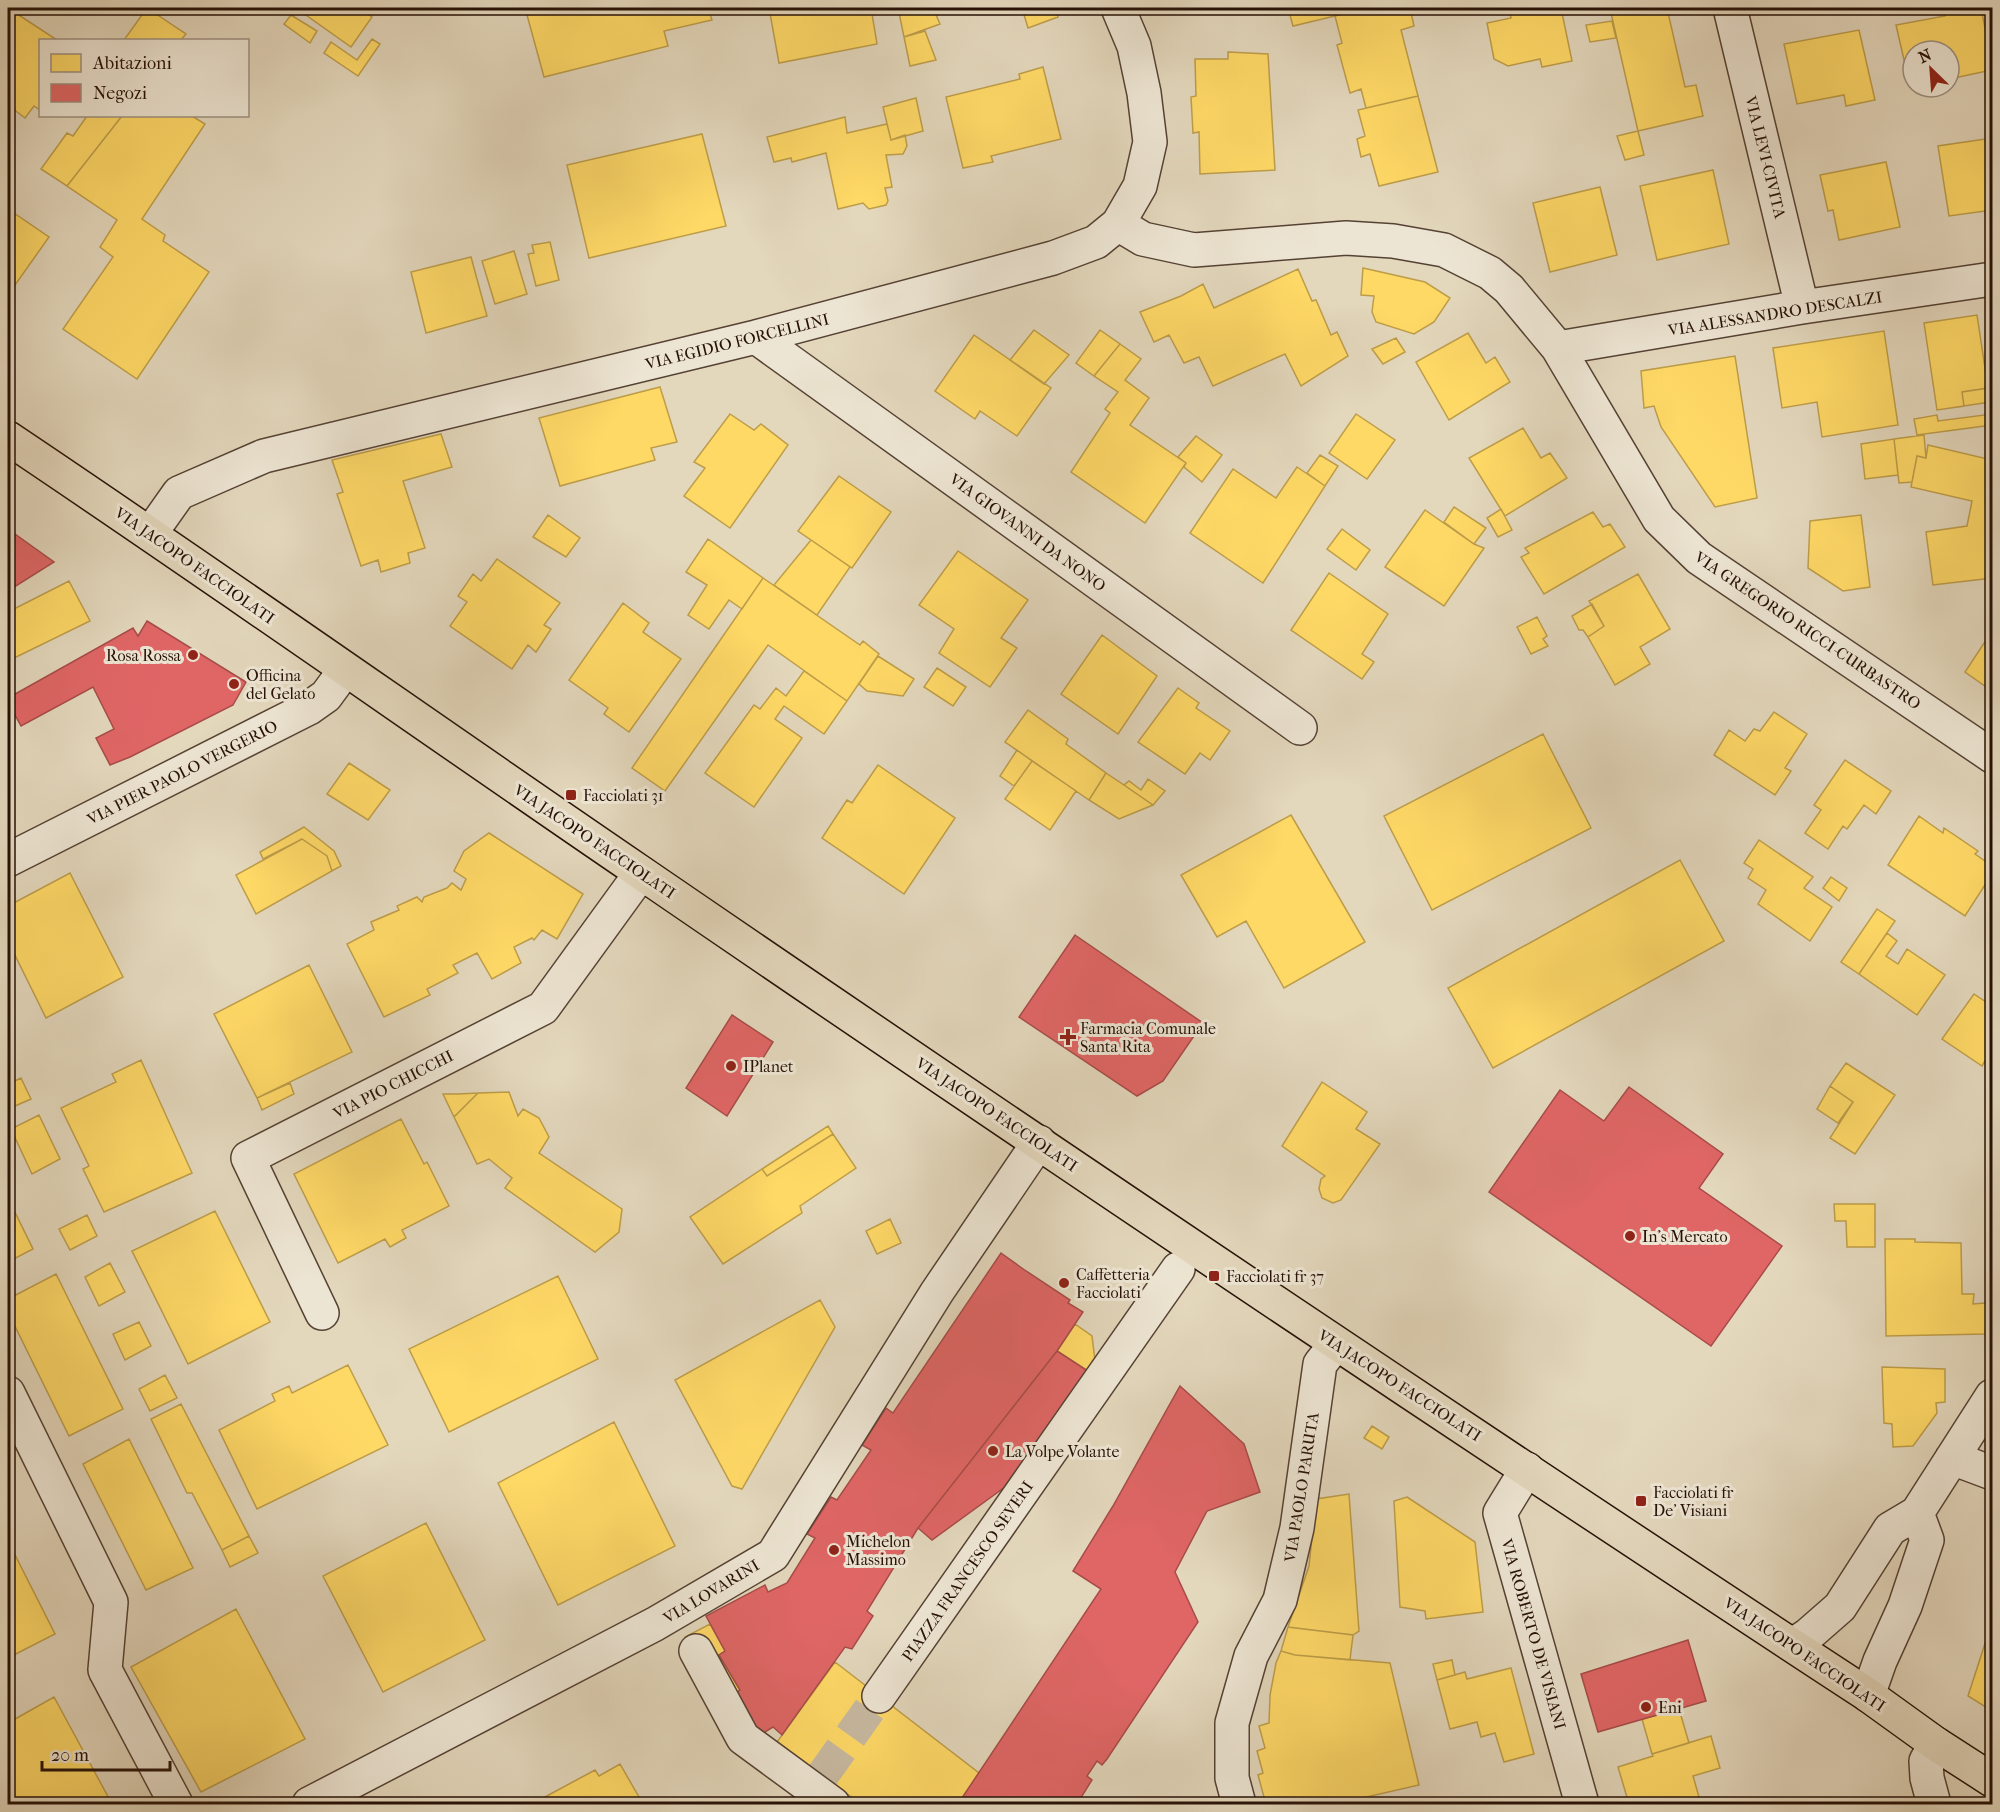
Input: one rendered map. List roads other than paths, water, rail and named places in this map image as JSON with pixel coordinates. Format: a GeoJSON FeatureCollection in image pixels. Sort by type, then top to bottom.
{"type":"FeatureCollection","features":[{"type":"Feature","properties":{"kind":"main road","name":"VIA JACOPO FACCIOLATI"},"geometry":{"type":"LineString","coordinates":[[8,438],[641,873],[1336,1344],[1868,1695],[1936,1744],[1992,1780]]}},
{"type":"Feature","properties":{"kind":"street","name":"VIA EGIDIO FORCELLINI"},"geometry":{"type":"LineString","coordinates":[[150,534],[179,493],[264,456],[756,337],[1053,258],[1096,242],[1118,224],[1140,186],[1150,142],[1144,93],[1134,46],[1118,8]]}},
{"type":"Feature","properties":{"kind":"street","name":"VIA LEVI-CIVITA"},"geometry":{"type":"LineString","coordinates":[[1731,8],[1802,307]]}},
{"type":"Feature","properties":{"kind":"street","name":"VIA GREGORIO RICCI-CURBASTRO"},"geometry":{"type":"LineString","coordinates":[[1118,224],[1143,239],[1194,250],[1346,238],[1393,241],[1444,250],[1490,273],[1509,289],[1558,348],[1659,519],[1699,558],[1992,756]]}},
{"type":"Feature","properties":{"kind":"street","name":"VIA ALESSANDRO DESCALZI"},"geometry":{"type":"LineString","coordinates":[[1558,348],[1802,307],[1992,279]]}},
{"type":"Feature","properties":{"kind":"street","name":"VIA GIOVANNI DA NONO"},"geometry":{"type":"LineString","coordinates":[[756,337],[1300,728]]}},
{"type":"Feature","properties":{"kind":"street","name":"VIA PIER PAOLO VERGERIO"},"geometry":{"type":"LineString","coordinates":[[8,860],[309,708],[326,696],[345,670]]}},
{"type":"Feature","properties":{"kind":"street","name":"VIA PIO CHICCHI"},"geometry":{"type":"LineString","coordinates":[[322,1313],[248,1158],[543,1008],[641,873]]}},
{"type":"Feature","properties":{"kind":"street","name":"VIA LOVARINI"},"geometry":{"type":"LineString","coordinates":[[309,1804],[645,1630],[687,1632],[772,1555],[937,1292],[1039,1142]]}},
{"type":"Feature","properties":{"kind":"street","name":"PIAZZA FRANCESCO SEVERI"},"geometry":{"type":"LineString","coordinates":[[879,1696],[1178,1269]]}},
{"type":"Feature","properties":{"kind":"street","name":"VIA PAOLO PARUTA"},"geometry":{"type":"LineString","coordinates":[[1239,1804],[1232,1778],[1232,1723],[1251,1656],[1280,1600],[1297,1528],[1320,1364],[1336,1344]]}},
{"type":"Feature","properties":{"kind":"street"},"geometry":{"type":"LineString","coordinates":[[8,1393],[111,1602],[105,1670],[176,1804]]}},
{"type":"Feature","properties":{"kind":"street"},"geometry":{"type":"LineString","coordinates":[[1792,1645],[1808,1635],[1840,1607],[1890,1529],[1917,1513],[1992,1396]]}},
{"type":"Feature","properties":{"kind":"street"},"geometry":{"type":"LineString","coordinates":[[1952,1458],[1992,1473]]}},
{"type":"Feature","properties":{"kind":"street","name":"VIA ROBERTO DE VISIANI"},"geometry":{"type":"LineString","coordinates":[[1527,1469],[1500,1513],[1582,1804]]}},
{"type":"Feature","properties":{"kind":"street"},"geometry":{"type":"LineString","coordinates":[[1868,1695],[1880,1661],[1905,1606],[1927,1540],[1917,1513]]}},
{"type":"Feature","properties":{"kind":"street"},"geometry":{"type":"LineString","coordinates":[[1827,1668],[1840,1607]]}},
{"type":"Feature","properties":{"kind":"street"},"geometry":{"type":"LineString","coordinates":[[687,1632],[743,1738],[823,1790]]}},
{"type":"Feature","properties":{"kind":"street"},"geometry":{"type":"LineString","coordinates":[[1934,1804],[1927,1778],[1926,1761],[1936,1744]]}},
{"type":"Feature","properties":{"kind":"tunnel"},"geometry":{"type":"LineString","coordinates":[[822,1776],[879,1696]]}},
{"type":"Feature","properties":{"kind":"place","name":"Rosa Rossa"},"geometry":{"type":"Point","coordinates":[193,655]}},
{"type":"Feature","properties":{"kind":"place","name":"Officina del Gelato"},"geometry":{"type":"Point","coordinates":[234,684]}},
{"type":"Feature","properties":{"kind":"place","name":"Facciolati 31"},"geometry":{"type":"Point","coordinates":[571,795]}},
{"type":"Feature","properties":{"kind":"place","name":"Farmacia Comunale Santa Rita"},"geometry":{"type":"Point","coordinates":[1068,1037]}},
{"type":"Feature","properties":{"kind":"place","name":"IPlanet"},"geometry":{"type":"Point","coordinates":[731,1066]}},
{"type":"Feature","properties":{"kind":"place","name":"In's Mercato"},"geometry":{"type":"Point","coordinates":[1630,1236]}},
{"type":"Feature","properties":{"kind":"place","name":"Facciolati fr 37"},"geometry":{"type":"Point","coordinates":[1214,1276]}},
{"type":"Feature","properties":{"kind":"place","name":"Caffetteria Facciolati"},"geometry":{"type":"Point","coordinates":[1064,1283]}},
{"type":"Feature","properties":{"kind":"place","name":"La Volpe Volante"},"geometry":{"type":"Point","coordinates":[993,1451]}},
{"type":"Feature","properties":{"kind":"place","name":"Facciolati fr De' Visiani"},"geometry":{"type":"Point","coordinates":[1641,1501]}},
{"type":"Feature","properties":{"kind":"place","name":"Michelon Massimo"},"geometry":{"type":"Point","coordinates":[834,1550]}},
{"type":"Feature","properties":{"kind":"place","name":"Eni"},"geometry":{"type":"Point","coordinates":[1646,1707]}}]}
